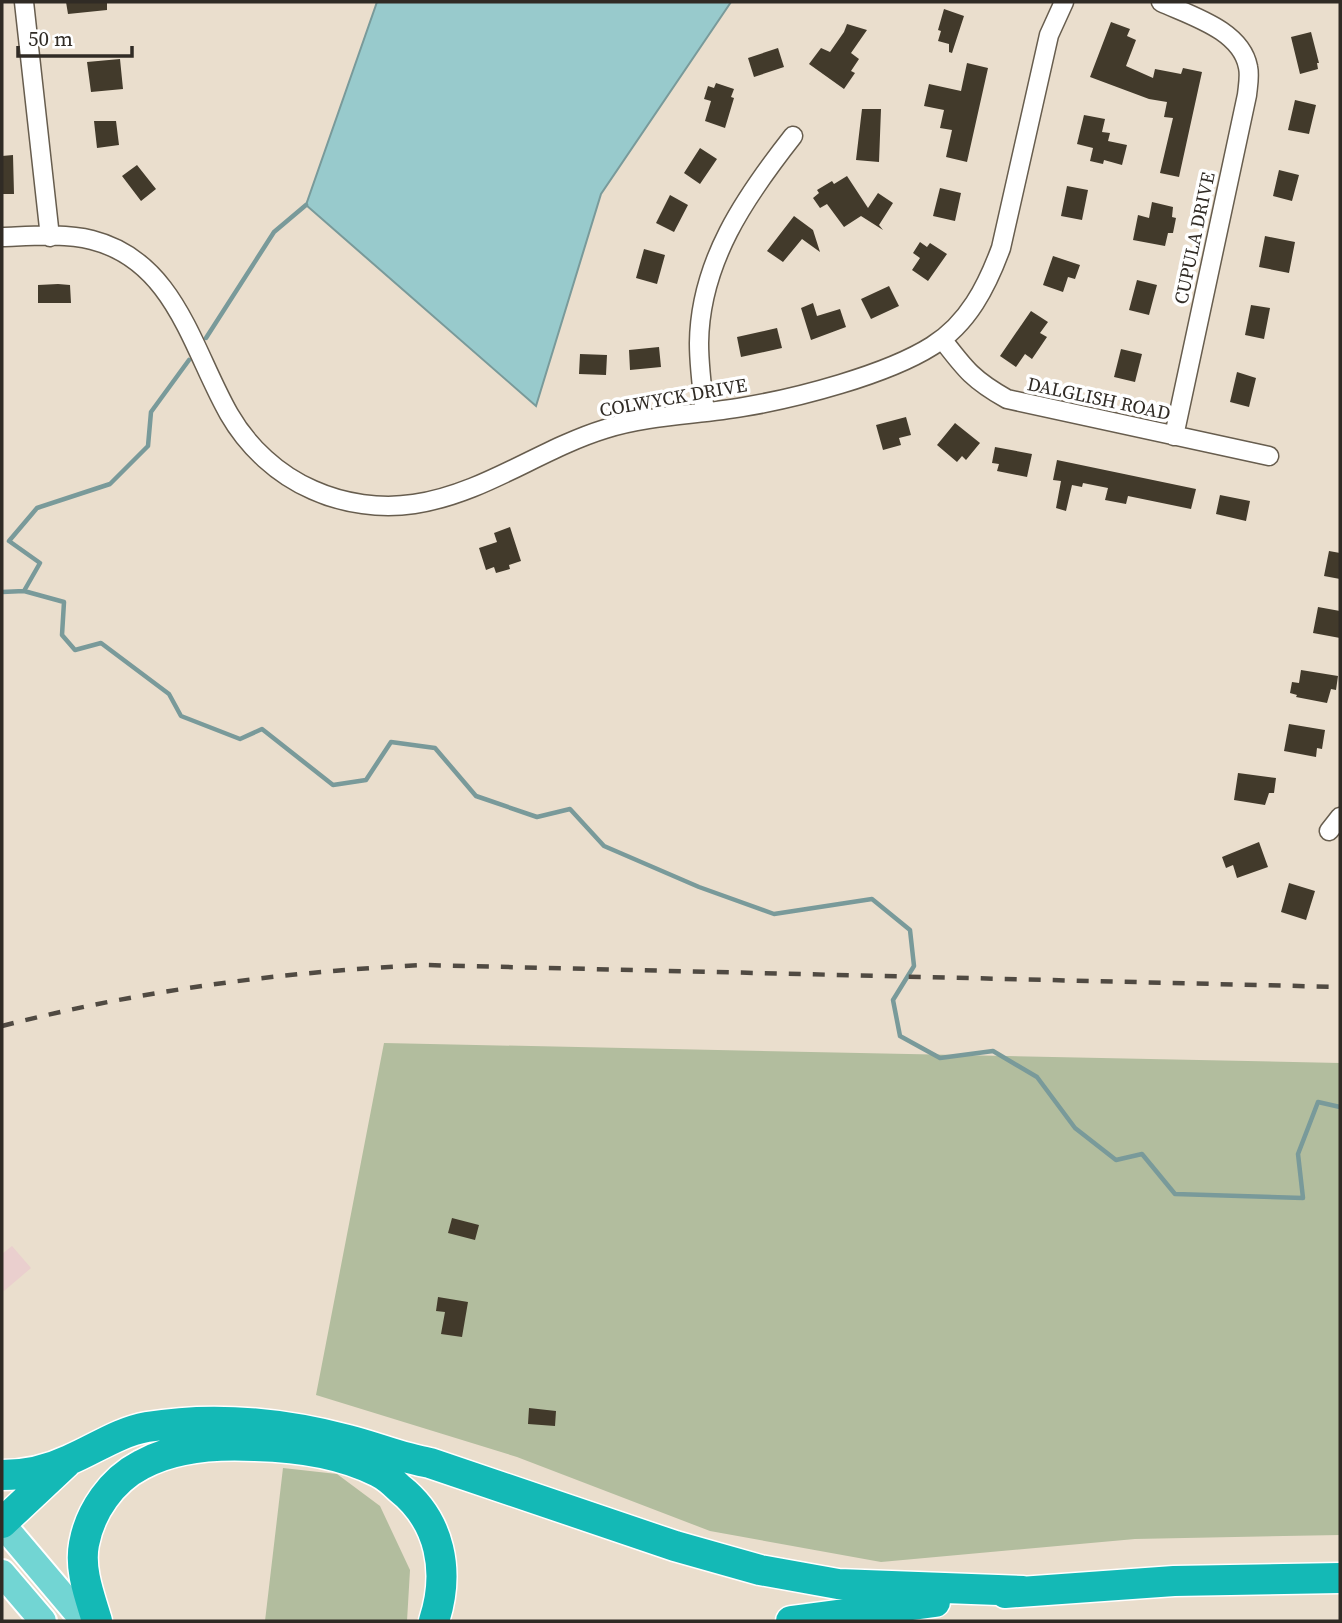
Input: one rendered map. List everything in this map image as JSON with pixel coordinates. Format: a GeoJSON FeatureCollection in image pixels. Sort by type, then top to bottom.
{"type":"FeatureCollection","features":[{"type":"Feature","properties":{"kind":"highway"},"geometry":{"type":"LineString","coordinates":[[2,1475],[42,1470],[69,1461],[121,1435],[146,1428],[221,1422],[278,1424],[429,1463],[675,1546],[760,1570],[838,1584],[1023,1591]]}},
{"type":"Feature","properties":{"kind":"highway"},"geometry":{"type":"LineString","coordinates":[[97,1621],[82,1567],[83,1544],[105,1495],[119,1480],[141,1465],[173,1452],[242,1445],[280,1447],[333,1457],[382,1473],[404,1491],[419,1506],[438,1541],[442,1589],[435,1621]]}},
{"type":"Feature","properties":{"kind":"highway"},"geometry":{"type":"LineString","coordinates":[[2,1524],[69,1461]]}},
{"type":"Feature","properties":{"kind":"highway"},"geometry":{"type":"LineString","coordinates":[[791,1621],[1023,1591],[1174,1581],[1340,1578]]}},
{"type":"Feature","properties":{"kind":"main road"},"geometry":{"type":"LineString","coordinates":[[2,1524],[84,1621]]}},
{"type":"Feature","properties":{"kind":"main road"},"geometry":{"type":"LineString","coordinates":[[2,1573],[43,1621]]}},
{"type":"Feature","properties":{"kind":"street"},"geometry":{"type":"LineString","coordinates":[[24,2],[50,237]]}},
{"type":"Feature","properties":{"kind":"street","name":"COLWYCK DRIVE"},"geometry":{"type":"LineString","coordinates":[[2,237],[81,237],[114,247],[134,258],[152,274],[174,302],[214,386],[244,436],[267,461],[291,479],[314,491],[365,505],[393,506],[445,498],[578,438],[609,427],[776,401],[891,366],[943,339],[974,304],[988,281],[1000,248],[1049,35],[1064,2]]}},
{"type":"Feature","properties":{"kind":"street","name":"CUPULA DRIVE"},"geometry":{"type":"LineString","coordinates":[[1161,2],[1228,35],[1241,51],[1249,74],[1247,95],[1174,436]]}},
{"type":"Feature","properties":{"kind":"street"},"geometry":{"type":"LineString","coordinates":[[705,412],[699,342],[702,311],[712,266],[735,219],[766,170],[793,136]]}},
{"type":"Feature","properties":{"kind":"street","name":"DALGLISH ROAD"},"geometry":{"type":"LineString","coordinates":[[943,339],[980,384],[1007,398],[1269,456]]}},
{"type":"Feature","properties":{"kind":"shaded area"},"geometry":{"type":"Polygon","coordinates":[[[12,1246],[31,1268],[4,1291],[2,1254],[12,1246]]]}},
{"type":"Feature","properties":{"kind":"green space"},"geometry":{"type":"Polygon","coordinates":[[[384,1043],[1340,1063],[1340,1535],[1135,1539],[881,1562],[710,1531],[517,1457],[316,1395],[384,1043]]]}},
{"type":"Feature","properties":{"kind":"green space"},"geometry":{"type":"Polygon","coordinates":[[[283,1468],[337,1474],[380,1506],[410,1570],[407,1621],[265,1621],[283,1468]]]}},
{"type":"Feature","properties":{"kind":"water"},"geometry":{"type":"Polygon","coordinates":[[[377,2],[731,2],[601,194],[536,406],[306,205],[377,2]]]}},
{"type":"Feature","properties":{"kind":"building"},"geometry":{"type":"Polygon","coordinates":[[[66,2],[107,2],[107,10],[68,14],[66,2]]]}},
{"type":"Feature","properties":{"kind":"building"},"geometry":{"type":"Polygon","coordinates":[[[944,9],[964,16],[952,53],[949,52],[949,44],[938,41],[944,9]]]}},
{"type":"Feature","properties":{"kind":"building"},"geometry":{"type":"Polygon","coordinates":[[[1111,22],[1130,29],[1127,36],[1136,40],[1126,66],[1153,78],[1155,69],[1181,74],[1183,68],[1202,72],[1179,177],[1160,173],[1173,118],[1164,117],[1167,102],[1149,99],[1090,77],[1111,22]]]}},
{"type":"Feature","properties":{"kind":"building"},"geometry":{"type":"Polygon","coordinates":[[[847,24],[867,30],[851,53],[859,59],[851,71],[855,73],[844,89],[809,64],[821,48],[830,52],[847,24]]]}},
{"type":"Feature","properties":{"kind":"building"},"geometry":{"type":"Polygon","coordinates":[[[1311,32],[1318,69],[1300,74],[1291,37],[1311,32]]]}},
{"type":"Feature","properties":{"kind":"building"},"geometry":{"type":"Polygon","coordinates":[[[778,48],[784,67],[754,77],[748,58],[778,48]]]}},
{"type":"Feature","properties":{"kind":"building"},"geometry":{"type":"Polygon","coordinates":[[[120,59],[123,89],[91,92],[87,62],[120,59]]]}},
{"type":"Feature","properties":{"kind":"building"},"geometry":{"type":"Polygon","coordinates":[[[967,63],[988,68],[967,162],[946,157],[952,130],[940,128],[944,110],[924,106],[929,84],[961,91],[967,63]]]}},
{"type":"Feature","properties":{"kind":"building"},"geometry":{"type":"Polygon","coordinates":[[[716,83],[734,89],[725,128],[705,121],[711,101],[704,99],[708,86],[714,88],[716,83]]]}},
{"type":"Feature","properties":{"kind":"building"},"geometry":{"type":"Polygon","coordinates":[[[1295,100],[1316,105],[1309,134],[1288,130],[1295,100]]]}},
{"type":"Feature","properties":{"kind":"building"},"geometry":{"type":"Polygon","coordinates":[[[862,109],[881,109],[879,162],[856,160],[862,109]]]}},
{"type":"Feature","properties":{"kind":"building"},"geometry":{"type":"Polygon","coordinates":[[[1084,115],[1105,119],[1102,132],[1110,133],[1108,141],[1127,145],[1122,165],[1104,160],[1103,164],[1090,161],[1093,148],[1077,144],[1084,115]]]}},
{"type":"Feature","properties":{"kind":"building"},"geometry":{"type":"Polygon","coordinates":[[[94,121],[116,121],[119,145],[97,148],[94,121]]]}},
{"type":"Feature","properties":{"kind":"building"},"geometry":{"type":"Polygon","coordinates":[[[700,148],[717,159],[700,184],[684,173],[700,148]]]}},
{"type":"Feature","properties":{"kind":"building"},"geometry":{"type":"Polygon","coordinates":[[[13,155],[14,194],[2,194],[2,156],[13,155]]]}},
{"type":"Feature","properties":{"kind":"building"},"geometry":{"type":"Polygon","coordinates":[[[137,165],[156,189],[141,201],[122,176],[137,165]]]}},
{"type":"Feature","properties":{"kind":"building"},"geometry":{"type":"Polygon","coordinates":[[[1279,170],[1299,175],[1292,201],[1273,196],[1279,170]]]}},
{"type":"Feature","properties":{"kind":"building"},"geometry":{"type":"Polygon","coordinates":[[[847,176],[868,208],[878,193],[893,203],[879,225],[883,230],[861,216],[844,227],[827,204],[820,208],[813,198],[819,193],[817,190],[847,176]]]}},
{"type":"Feature","properties":{"kind":"building"},"geometry":{"type":"Polygon","coordinates":[[[1067,186],[1088,190],[1082,220],[1061,216],[1067,186]]]}},
{"type":"Feature","properties":{"kind":"building"},"geometry":{"type":"Polygon","coordinates":[[[940,188],[961,193],[955,221],[933,216],[940,188]]]}},
{"type":"Feature","properties":{"kind":"building"},"geometry":{"type":"Polygon","coordinates":[[[670,195],[688,205],[674,232],[656,223],[670,195]]]}},
{"type":"Feature","properties":{"kind":"building"},"geometry":{"type":"Polygon","coordinates":[[[1152,202],[1173,207],[1172,217],[1176,218],[1173,233],[1168,233],[1165,246],[1133,240],[1138,215],[1149,218],[1152,202]]]}},
{"type":"Feature","properties":{"kind":"building"},"geometry":{"type":"Polygon","coordinates":[[[794,216],[813,230],[820,252],[802,239],[783,262],[767,251],[794,216]]]}},
{"type":"Feature","properties":{"kind":"building"},"geometry":{"type":"Polygon","coordinates":[[[1265,236],[1295,242],[1289,273],[1259,267],[1265,236]]]}},
{"type":"Feature","properties":{"kind":"building"},"geometry":{"type":"Polygon","coordinates":[[[920,242],[927,247],[930,243],[947,254],[928,281],[912,270],[920,258],[913,253],[920,242]]]}},
{"type":"Feature","properties":{"kind":"building"},"geometry":{"type":"Polygon","coordinates":[[[644,249],[665,255],[657,284],[636,278],[644,249]]]}},
{"type":"Feature","properties":{"kind":"building"},"geometry":{"type":"Polygon","coordinates":[[[1053,256],[1080,265],[1075,279],[1068,277],[1063,292],[1043,285],[1053,256]]]}},
{"type":"Feature","properties":{"kind":"building"},"geometry":{"type":"Polygon","coordinates":[[[1137,280],[1157,285],[1149,315],[1129,310],[1137,280]]]}},
{"type":"Feature","properties":{"kind":"building"},"geometry":{"type":"Polygon","coordinates":[[[38,285],[70,285],[71,303],[38,303],[38,285]]]}},
{"type":"Feature","properties":{"kind":"building"},"geometry":{"type":"Polygon","coordinates":[[[889,286],[899,306],[871,319],[861,299],[889,286]]]}},
{"type":"Feature","properties":{"kind":"building"},"geometry":{"type":"Polygon","coordinates":[[[813,303],[817,316],[840,309],[846,327],[811,340],[801,308],[813,303]]]}},
{"type":"Feature","properties":{"kind":"building"},"geometry":{"type":"Polygon","coordinates":[[[1251,305],[1270,308],[1264,339],[1245,335],[1251,305]]]}},
{"type":"Feature","properties":{"kind":"building"},"geometry":{"type":"Polygon","coordinates":[[[1031,311],[1048,322],[1040,333],[1047,337],[1032,359],[1025,354],[1016,367],[1000,356],[1031,311]]]}},
{"type":"Feature","properties":{"kind":"building"},"geometry":{"type":"Polygon","coordinates":[[[777,328],[782,348],[741,357],[737,337],[777,328]]]}},
{"type":"Feature","properties":{"kind":"building"},"geometry":{"type":"Polygon","coordinates":[[[659,347],[661,367],[630,370],[629,350],[659,347]]]}},
{"type":"Feature","properties":{"kind":"building"},"geometry":{"type":"Polygon","coordinates":[[[1121,349],[1142,354],[1135,382],[1114,377],[1121,349]]]}},
{"type":"Feature","properties":{"kind":"building"},"geometry":{"type":"Polygon","coordinates":[[[580,354],[607,355],[606,375],[579,374],[580,354]]]}},
{"type":"Feature","properties":{"kind":"building"},"geometry":{"type":"Polygon","coordinates":[[[1237,372],[1256,378],[1249,407],[1230,402],[1237,372]]]}},
{"type":"Feature","properties":{"kind":"building"},"geometry":{"type":"Polygon","coordinates":[[[906,417],[911,435],[899,438],[901,445],[883,450],[876,425],[906,417]]]}},
{"type":"Feature","properties":{"kind":"building"},"geometry":{"type":"Polygon","coordinates":[[[955,423],[980,443],[966,460],[962,456],[957,462],[937,445],[955,423]]]}},
{"type":"Feature","properties":{"kind":"building"},"geometry":{"type":"Polygon","coordinates":[[[995,447],[1032,454],[1027,477],[997,471],[999,464],[992,463],[995,447]]]}},
{"type":"Feature","properties":{"kind":"building"},"geometry":{"type":"Polygon","coordinates":[[[1057,460],[1196,489],[1191,509],[1128,496],[1126,504],[1105,500],[1108,488],[1083,483],[1082,487],[1072,485],[1066,511],[1056,508],[1061,481],[1053,480],[1057,460]]]}},
{"type":"Feature","properties":{"kind":"building"},"geometry":{"type":"Polygon","coordinates":[[[1220,495],[1250,501],[1246,521],[1216,514],[1220,495]]]}},
{"type":"Feature","properties":{"kind":"building"},"geometry":{"type":"Polygon","coordinates":[[[510,527],[521,561],[509,565],[510,569],[496,573],[494,567],[486,570],[479,548],[497,542],[494,533],[510,527]]]}},
{"type":"Feature","properties":{"kind":"building"},"geometry":{"type":"Polygon","coordinates":[[[1329,551],[1340,553],[1340,579],[1324,576],[1329,551]]]}},
{"type":"Feature","properties":{"kind":"building"},"geometry":{"type":"Polygon","coordinates":[[[1318,607],[1340,611],[1340,638],[1313,633],[1318,607]]]}},
{"type":"Feature","properties":{"kind":"building"},"geometry":{"type":"Polygon","coordinates":[[[1301,670],[1338,676],[1336,690],[1331,689],[1327,703],[1296,697],[1297,695],[1290,693],[1292,682],[1299,683],[1301,670]]]}},
{"type":"Feature","properties":{"kind":"building"},"geometry":{"type":"Polygon","coordinates":[[[1289,724],[1325,730],[1322,749],[1317,748],[1316,757],[1284,751],[1289,724]]]}},
{"type":"Feature","properties":{"kind":"building"},"geometry":{"type":"Polygon","coordinates":[[[1238,773],[1276,778],[1274,793],[1269,793],[1265,805],[1234,800],[1238,773]]]}},
{"type":"Feature","properties":{"kind":"building"},"geometry":{"type":"Polygon","coordinates":[[[1259,842],[1268,867],[1237,878],[1233,865],[1226,868],[1222,857],[1259,842]]]}},
{"type":"Feature","properties":{"kind":"building"},"geometry":{"type":"Polygon","coordinates":[[[1289,883],[1315,891],[1306,920],[1281,912],[1289,883]]]}},
{"type":"Feature","properties":{"kind":"building"},"geometry":{"type":"Polygon","coordinates":[[[452,1218],[479,1225],[475,1240],[448,1233],[452,1218]]]}},
{"type":"Feature","properties":{"kind":"building"},"geometry":{"type":"Polygon","coordinates":[[[438,1297],[468,1302],[462,1337],[441,1334],[445,1312],[436,1311],[438,1297]]]}},
{"type":"Feature","properties":{"kind":"building"},"geometry":{"type":"Polygon","coordinates":[[[529,1408],[556,1411],[555,1426],[528,1424],[529,1408]]]}},
{"type":"Feature","properties":{"kind":"waterway"},"geometry":{"type":"LineString","coordinates":[[206,338],[274,232],[306,205]]}},
{"type":"Feature","properties":{"kind":"waterway"},"geometry":{"type":"LineString","coordinates":[[2,592],[24,591],[40,563],[9,541],[37,508],[110,484],[148,446],[151,412],[189,360]]}},
{"type":"Feature","properties":{"kind":"waterway"},"geometry":{"type":"LineString","coordinates":[[24,591],[64,602],[62,635],[75,650],[101,643],[169,694],[181,716],[240,739],[262,729],[333,785],[366,780],[391,742],[435,748],[476,796],[537,817],[570,809],[604,846],[699,887],[774,914],[872,899],[910,930],[914,966],[893,1000],[900,1036],[940,1058],[993,1051],[1037,1077],[1075,1128],[1116,1160],[1142,1154],[1175,1194],[1303,1198],[1298,1154],[1318,1102],[1340,1107]]}},
{"type":"Feature","properties":{"kind":"railway"},"geometry":{"type":"LineString","coordinates":[[2,1026],[107,1002],[212,985],[317,972],[424,965],[1340,987]]}}]}
